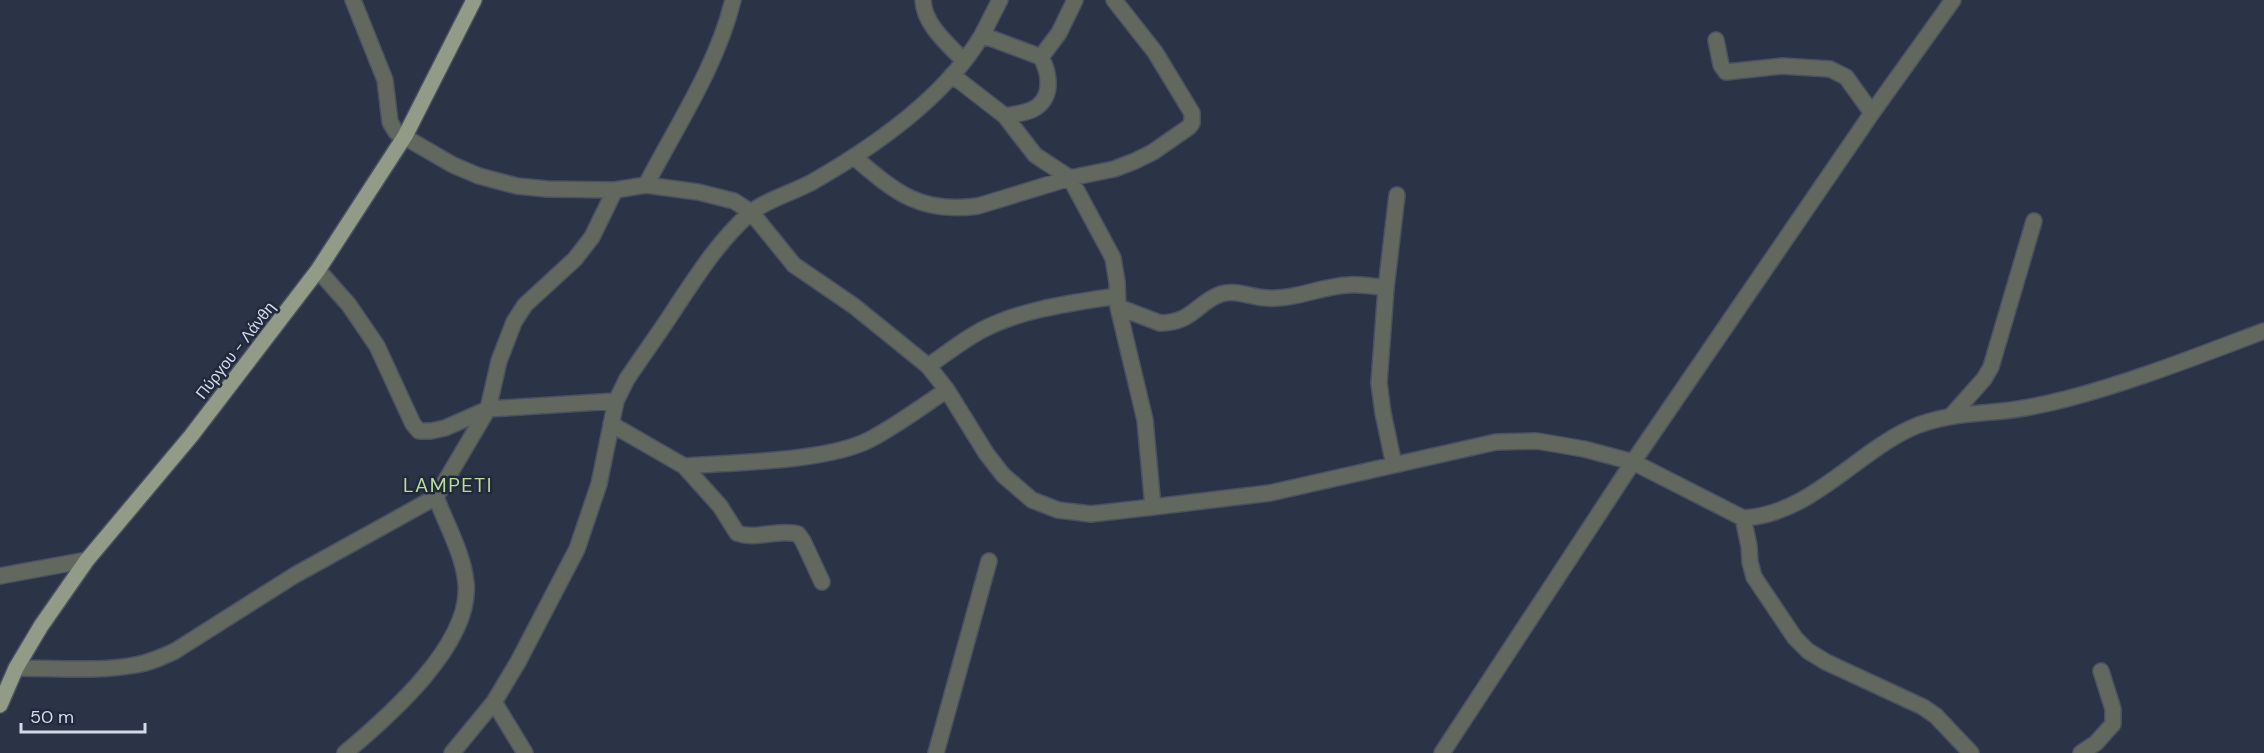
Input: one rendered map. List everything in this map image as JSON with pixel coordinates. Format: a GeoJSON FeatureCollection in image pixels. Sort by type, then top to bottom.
{"type":"FeatureCollection","features":[{"type":"Feature","properties":{"kind":"main road","name":"Πύργου - Λάνθη"},"geometry":{"type":"LineString","coordinates":[[0,705],[16,668],[40,626],[87,560],[191,436],[318,270],[405,136],[474,0]]}},
{"type":"Feature","properties":{"kind":"street"},"geometry":{"type":"LineString","coordinates":[[353,0],[384,81],[393,128],[396,132],[453,165],[496,181],[547,189],[615,190],[646,185],[719,196],[734,201],[751,212],[794,265],[854,306],[928,366],[947,390],[986,453],[1003,475],[1032,500],[1058,510],[1091,514],[1270,493],[1496,442],[1537,441],[1584,449],[1633,462],[1743,518],[1757,518],[1788,507],[1909,429],[1951,416],[2005,411],[2066,399],[2198,356],[2264,331]]}},
{"type":"Feature","properties":{"kind":"street"},"geometry":{"type":"LineString","coordinates":[[646,185],[704,78],[733,0]]}},
{"type":"Feature","properties":{"kind":"street"},"geometry":{"type":"LineString","coordinates":[[923,0],[927,17],[964,61]]}},
{"type":"Feature","properties":{"kind":"street"},"geometry":{"type":"LineString","coordinates":[[452,753],[494,702],[518,662],[577,549],[599,484],[616,401],[627,379],[710,257],[726,236],[751,212],[795,191],[854,157],[916,110],[970,55],[1000,0]]}},
{"type":"Feature","properties":{"kind":"street"},"geometry":{"type":"LineString","coordinates":[[1041,57],[1059,33],[1075,0]]}},
{"type":"Feature","properties":{"kind":"street"},"geometry":{"type":"LineString","coordinates":[[854,157],[892,190],[913,200],[947,207],[978,206],[1070,178],[1114,169],[1153,152],[1188,127],[1193,117],[1155,52],[1114,0]]}},
{"type":"Feature","properties":{"kind":"street"},"geometry":{"type":"LineString","coordinates":[[1442,753],[1633,462],[1872,112],[1953,0]]}},
{"type":"Feature","properties":{"kind":"street"},"geometry":{"type":"LineString","coordinates":[[982,35],[1041,57],[1049,78],[1048,88],[1040,104],[1028,111],[1005,116]]}},
{"type":"Feature","properties":{"kind":"street"},"geometry":{"type":"LineString","coordinates":[[1716,40],[1721,65],[1726,72],[1782,66],[1830,69],[1846,77],[1872,112]]}},
{"type":"Feature","properties":{"kind":"street"},"geometry":{"type":"LineString","coordinates":[[952,75],[1005,116],[1035,155],[1070,178],[1113,258],[1118,282],[1117,301],[1145,420],[1153,507]]}},
{"type":"Feature","properties":{"kind":"street"},"geometry":{"type":"LineString","coordinates":[[16,668],[103,668],[134,666],[156,659],[175,651],[295,575],[435,496],[488,409],[499,362],[514,322],[525,305],[575,259],[592,237],[615,190]]}},
{"type":"Feature","properties":{"kind":"street"},"geometry":{"type":"LineString","coordinates":[[1394,465],[1379,383],[1396,195]]}},
{"type":"Feature","properties":{"kind":"street"},"geometry":{"type":"LineString","coordinates":[[1951,416],[1984,379],[1991,367],[2034,221]]}},
{"type":"Feature","properties":{"kind":"street"},"geometry":{"type":"LineString","coordinates":[[318,270],[349,304],[377,346],[413,424],[419,431],[445,428],[488,409],[616,401]]}},
{"type":"Feature","properties":{"kind":"street"},"geometry":{"type":"LineString","coordinates":[[928,366],[982,331],[1024,314],[1117,301],[1160,323],[1168,323],[1185,319],[1215,297],[1228,292],[1280,298],[1347,285],[1386,288]]}},
{"type":"Feature","properties":{"kind":"street"},"geometry":{"type":"LineString","coordinates":[[684,466],[795,457],[846,448],[869,440],[947,390]]}},
{"type":"Feature","properties":{"kind":"street"},"geometry":{"type":"LineString","coordinates":[[611,424],[684,466],[720,506],[737,533],[747,536],[783,532],[798,534],[822,582]]}},
{"type":"Feature","properties":{"kind":"street"},"geometry":{"type":"LineString","coordinates":[[345,753],[376,728],[407,697],[451,640],[460,623],[466,602],[466,582],[460,558],[435,496]]}},
{"type":"Feature","properties":{"kind":"street"},"geometry":{"type":"LineString","coordinates":[[1743,518],[1750,562],[1755,576],[1795,638],[1808,651],[1826,662],[1923,707],[1936,716],[1971,753]]}},
{"type":"Feature","properties":{"kind":"street"},"geometry":{"type":"LineString","coordinates":[[0,576],[87,560]]}},
{"type":"Feature","properties":{"kind":"street"},"geometry":{"type":"LineString","coordinates":[[936,753],[989,561]]}},
{"type":"Feature","properties":{"kind":"street"},"geometry":{"type":"LineString","coordinates":[[2081,753],[2096,743],[2113,724],[2113,709],[2101,671]]}},
{"type":"Feature","properties":{"kind":"street"},"geometry":{"type":"LineString","coordinates":[[494,702],[525,753]]}},
{"type":"Feature","properties":{"kind":"district","name":"LAMPETI"},"geometry":{"type":"Point","coordinates":[448,485]}}]}
